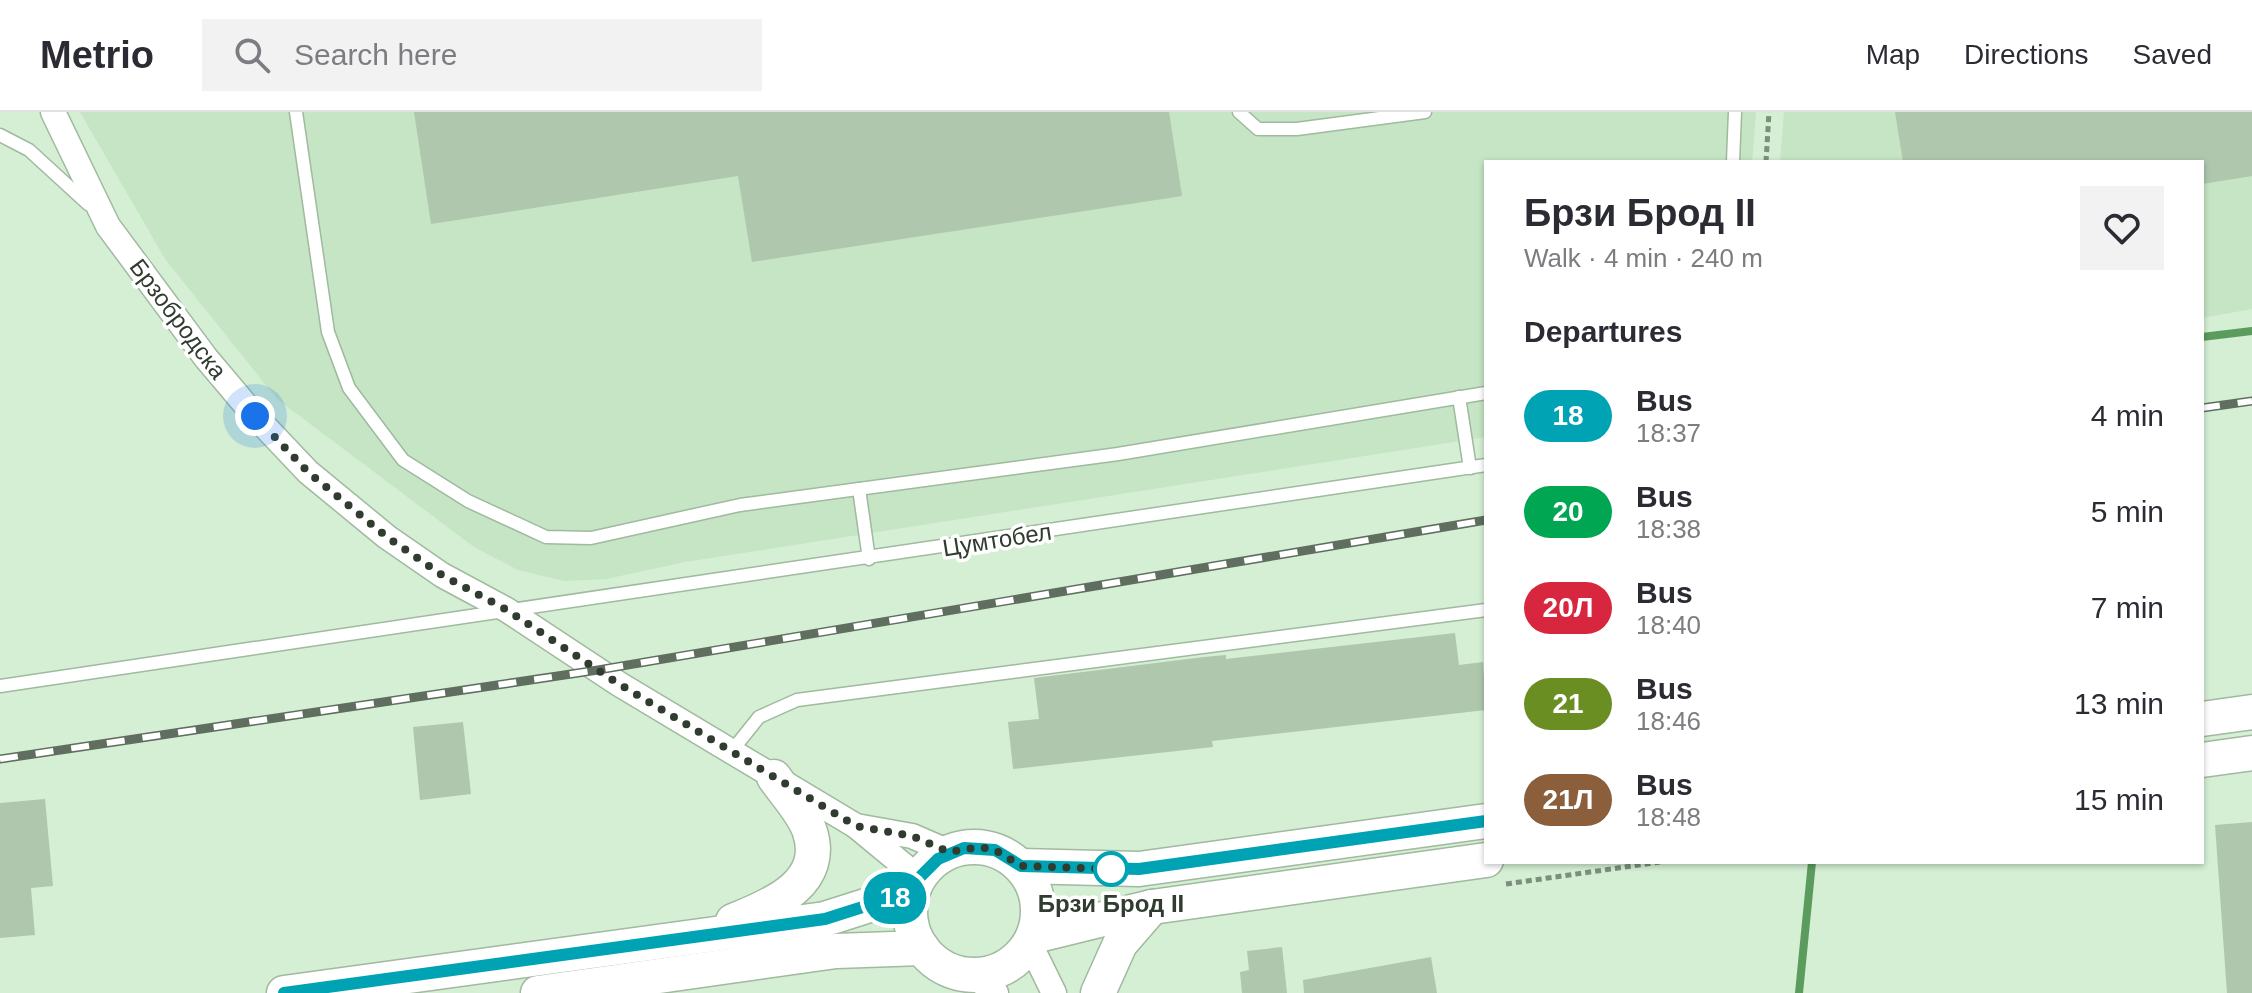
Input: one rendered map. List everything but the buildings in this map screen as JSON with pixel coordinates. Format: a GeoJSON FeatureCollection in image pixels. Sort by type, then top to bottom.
{"type":"FeatureCollection","features":[{"type":"Feature","properties":{"kind":"main road"},"geometry":{"type":"LineString","coordinates":[[2204,719],[2252,712]]}},
{"type":"Feature","properties":{"kind":"main road"},"geometry":{"type":"LineString","coordinates":[[2204,760],[2252,753]]}},
{"type":"Feature","properties":{"kind":"main road"},"geometry":{"type":"LineString","coordinates":[[693,937],[768,908],[802,884],[814,852],[808,826],[774,777]]}},
{"type":"Feature","properties":{"kind":"main road"},"geometry":{"type":"LineString","coordinates":[[1021,866],[1139,869],[1484,821]]}},
{"type":"Feature","properties":{"kind":"main road"},"geometry":{"type":"LineString","coordinates":[[284,993],[825,919],[916,884],[949,852],[979,847],[995,850],[1021,866],[1030,878],[1039,906],[1032,940],[1011,963],[986,974],[984,984],[949,970],[922,948],[911,920],[916,884]]}},
{"type":"Feature","properties":{"kind":"main road"},"geometry":{"type":"LineString","coordinates":[[1032,940],[1152,907],[1484,860]]}},
{"type":"Feature","properties":{"kind":"main road"},"geometry":{"type":"LineString","coordinates":[[1098,993],[1120,944],[1152,907]]}},
{"type":"Feature","properties":{"kind":"main road"},"geometry":{"type":"LineString","coordinates":[[538,993],[836,951],[922,948]]}},
{"type":"Feature","properties":{"kind":"street","name":"Брзобродска"},"geometry":{"type":"LineString","coordinates":[[53,112],[108,226],[206,358],[308,472],[420,560],[507,610],[619,684],[856,826]]}},
{"type":"Feature","properties":{"kind":"street"},"geometry":{"type":"LineString","coordinates":[[856,826],[912,836],[949,852]]}},
{"type":"Feature","properties":{"kind":"street"},"geometry":{"type":"LineString","coordinates":[[856,826],[916,884]]}},
{"type":"Feature","properties":{"kind":"street"},"geometry":{"type":"LineString","coordinates":[[1032,940],[1054,993]]}},
{"type":"Feature","properties":{"kind":"lane"},"geometry":{"type":"LineString","coordinates":[[296,112],[328,332],[349,388],[403,460],[468,501],[546,537],[591,538],[740,505],[1118,454],[1484,393]]}},
{"type":"Feature","properties":{"kind":"lane"},"geometry":{"type":"LineString","coordinates":[[1239,112],[1258,129],[1297,129],[1425,112]]}},
{"type":"Feature","properties":{"kind":"lane"},"geometry":{"type":"LineString","coordinates":[[1733,160],[1735,112]]}},
{"type":"Feature","properties":{"kind":"lane"},"geometry":{"type":"LineString","coordinates":[[0,135],[29,150],[61,176],[108,226]]}},
{"type":"Feature","properties":{"kind":"lane"},"geometry":{"type":"LineString","coordinates":[[1459,397],[1470,468]]}},
{"type":"Feature","properties":{"kind":"lane","name":"Цумтобел"},"geometry":{"type":"LineString","coordinates":[[0,686],[1484,465]]}},
{"type":"Feature","properties":{"kind":"lane"},"geometry":{"type":"LineString","coordinates":[[859,489],[869,559]]}},
{"type":"Feature","properties":{"kind":"lane"},"geometry":{"type":"LineString","coordinates":[[731,752],[759,717],[797,700],[1484,610]]}},
{"type":"Feature","properties":{"kind":"path"},"geometry":{"type":"LineString","coordinates":[[1766,160],[1769,112]]}},
{"type":"Feature","properties":{"kind":"shaded area"},"geometry":{"type":"Polygon","coordinates":[[[80,112],[1756,112],[1752,160],[1484,160],[1484,437],[685,562],[606,579],[564,581],[518,570],[474,547],[277,399],[165,259],[80,112]]]}},
{"type":"Feature","properties":{"kind":"shaded area"},"geometry":{"type":"Polygon","coordinates":[[[1784,112],[2252,112],[2252,309],[2204,318],[2204,160],[1780,160],[1784,112]]]}},
{"type":"Feature","properties":{"kind":"waterway"},"geometry":{"type":"LineString","coordinates":[[2204,337],[2252,331]]}},
{"type":"Feature","properties":{"kind":"waterway"},"geometry":{"type":"LineString","coordinates":[[1799,993],[1812,864]]}},
{"type":"Feature","properties":{"kind":"railway"},"geometry":{"type":"LineString","coordinates":[[2204,408],[2252,401]]}},
{"type":"Feature","properties":{"kind":"railway"},"geometry":{"type":"LineString","coordinates":[[0,759],[598,670],[1484,520]]}},
{"type":"Feature","properties":{"kind":"bus line","name":"18"},"geometry":{"type":"LineString","coordinates":[[284,993],[825,919],[860,911],[913,891],[927,867],[949,852],[964,848],[995,850],[1021,866],[1139,869],[1484,821]]}},
{"type":"Feature","properties":{"kind":"place","name":"Брзи Брод II"},"geometry":{"type":"Point","coordinates":[1111,869]}},
{"type":"Feature","properties":{"kind":"route"},"geometry":{"type":"LineString","coordinates":[[255,416],[308,472],[387,537],[442,575],[507,610],[619,684],[856,826],[912,836],[949,852],[979,847],[995,850],[1021,866],[1111,869]]}}]}
